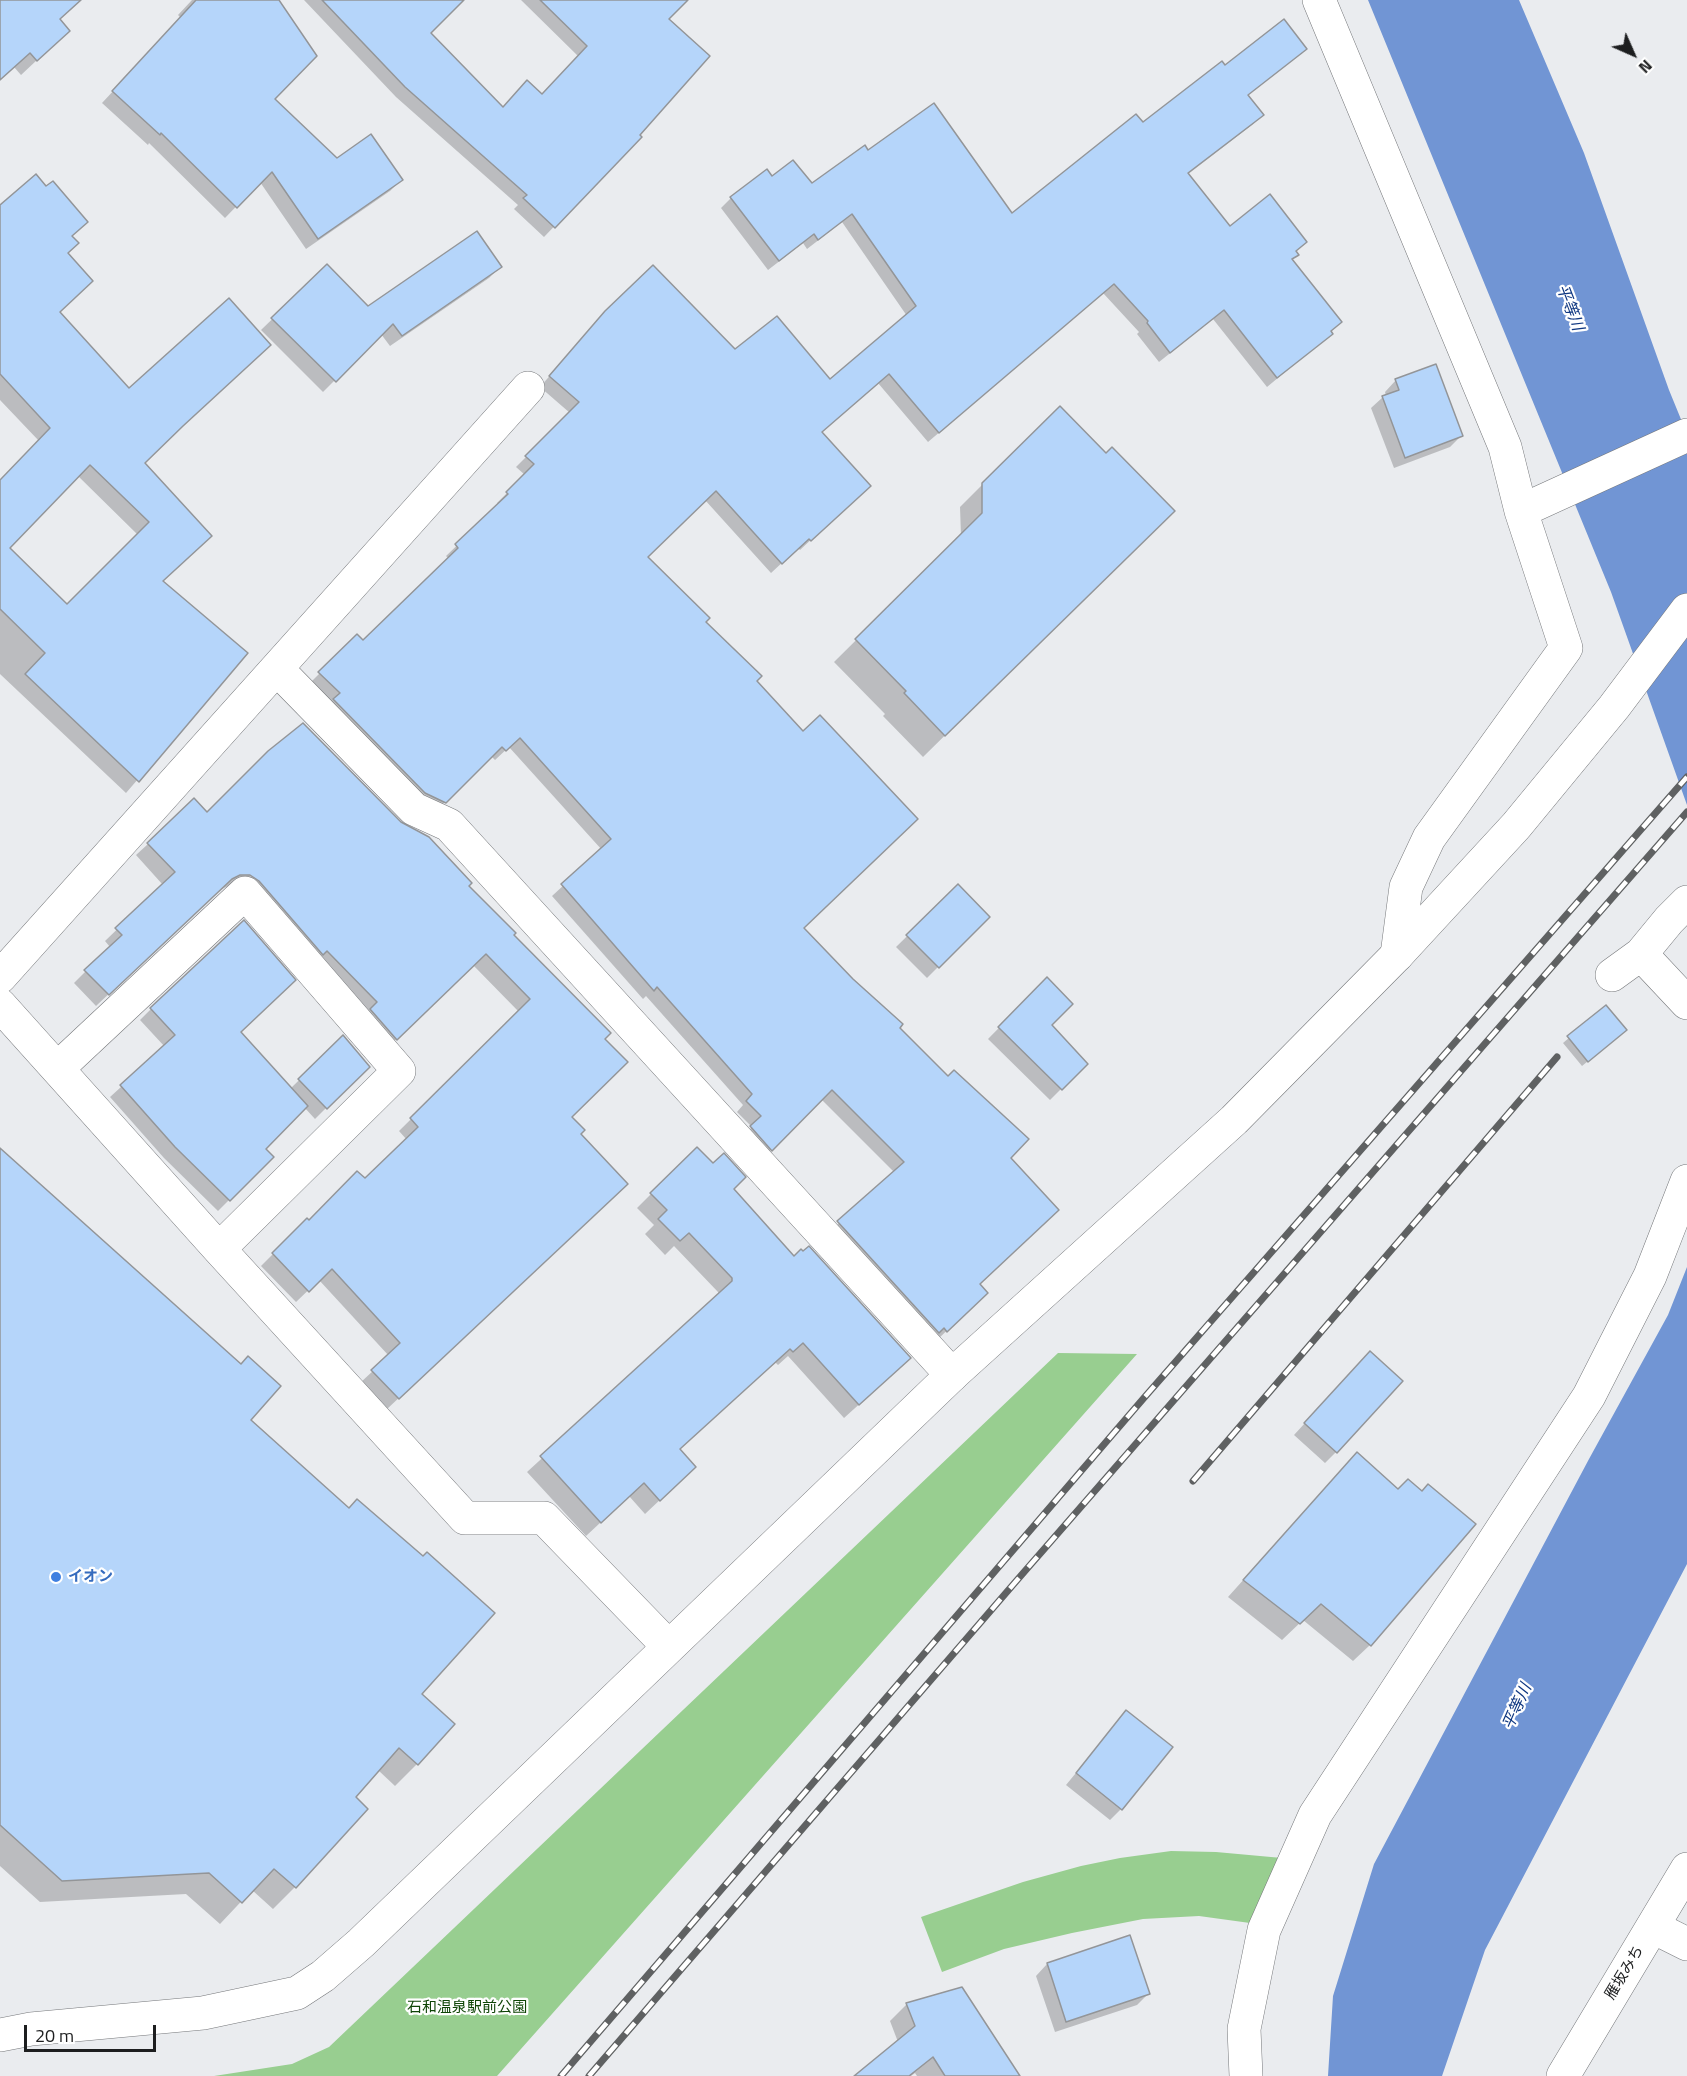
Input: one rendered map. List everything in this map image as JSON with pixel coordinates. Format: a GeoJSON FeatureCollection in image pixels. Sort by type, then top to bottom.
{"type":"FeatureCollection","features":[{"type":"Feature","properties":{"kind":"main road"},"geometry":{"type":"LineString","coordinates":[[1319,0],[1505,447],[1521,512],[1566,648],[1429,838],[1406,887],[1397,955]]}},
{"type":"Feature","properties":{"kind":"main road"},"geometry":{"type":"LineString","coordinates":[[0,977],[528,388]]}},
{"type":"Feature","properties":{"kind":"main road"},"geometry":{"type":"LineString","coordinates":[[1521,512],[1687,435]]}},
{"type":"Feature","properties":{"kind":"main road"},"geometry":{"type":"LineString","coordinates":[[0,2036],[31,2029],[203,2013],[297,1993],[323,1976],[952,1375],[1234,1119],[1397,955],[1516,826],[1614,707],[1687,610]]}},
{"type":"Feature","properties":{"kind":"main road"},"geometry":{"type":"LineString","coordinates":[[277,669],[414,809],[449,825],[952,1375]]}},
{"type":"Feature","properties":{"kind":"main road"},"geometry":{"type":"LineString","coordinates":[[58,1068],[245,893],[399,1071],[219,1249]]}},
{"type":"Feature","properties":{"kind":"main road"},"geometry":{"type":"LineString","coordinates":[[1612,975],[1641,954],[1678,911]]}},
{"type":"Feature","properties":{"kind":"main road"},"geometry":{"type":"LineString","coordinates":[[1641,954],[1687,1003]]}},
{"type":"Feature","properties":{"kind":"main road"},"geometry":{"type":"LineString","coordinates":[[0,1005],[465,1518],[544,1518],[668,1646]]}},
{"type":"Feature","properties":{"kind":"main road"},"geometry":{"type":"LineString","coordinates":[[1246,2076],[1244,2030],[1264,1930],[1315,1815],[1589,1396],[1650,1276],[1687,1181]]}},
{"type":"Feature","properties":{"kind":"main road","name":"雁坂みち"},"geometry":{"type":"LineString","coordinates":[[1563,2076],[1687,1869]]}},
{"type":"Feature","properties":{"kind":"main road"},"geometry":{"type":"LineString","coordinates":[[1653,1927],[1687,1944]]}},
{"type":"Feature","properties":{"kind":"green space","name":"石和温泉駅前公園"},"geometry":{"type":"Polygon","coordinates":[[[1058,1353],[1137,1354],[497,2076],[214,2076],[292,2064],[329,2047],[1058,1353]]]}},
{"type":"Feature","properties":{"kind":"green space"},"geometry":{"type":"Polygon","coordinates":[[[1171,1851],[1216,1852],[1282,1858],[1250,1923],[1199,1916],[1143,1919],[1004,1949],[942,1972],[921,1917],[1023,1882],[1081,1866],[1171,1851]]]}},
{"type":"Feature","properties":{"kind":"water","name":"平等川"},"geometry":{"type":"Polygon","coordinates":[[[1368,0],[1519,0],[1584,153],[1687,434],[1687,805],[1611,592],[1368,0]]]}},
{"type":"Feature","properties":{"kind":"water","name":"平等川"},"geometry":{"type":"Polygon","coordinates":[[[1687,1267],[1687,1564],[1485,1950],[1442,2076],[1328,2076],[1333,1996],[1374,1864],[1668,1315],[1687,1267]]]}},
{"type":"Feature","properties":{"kind":"building"},"geometry":{"type":"Polygon","coordinates":[[[0,0],[81,0],[60,19],[70,31],[37,61],[30,53],[0,80],[0,0]]]}},
{"type":"Feature","properties":{"kind":"building"},"geometry":{"type":"Polygon","coordinates":[[[196,0],[279,0],[317,56],[275,99],[337,158],[371,134],[403,180],[318,239],[272,172],[237,208],[161,133],[160,135],[112,91],[196,0]]]}},
{"type":"Feature","properties":{"kind":"building"},"geometry":{"type":"Polygon","coordinates":[[[322,0],[464,0],[431,33],[503,107],[527,80],[542,94],[587,46],[540,0],[688,0],[669,19],[710,56],[640,135],[642,137],[555,228],[523,198],[527,195],[405,87],[322,0]]]}},
{"type":"Feature","properties":{"kind":"building"},"geometry":{"type":"Polygon","coordinates":[[[1284,19],[1307,49],[1248,95],[1264,115],[1188,173],[1230,226],[1270,194],[1307,242],[1296,251],[1299,255],[1292,259],[1342,322],[1331,331],[1333,334],[1277,378],[1224,310],[1170,353],[1147,323],[1148,321],[1114,284],[939,433],[889,374],[822,432],[871,486],[811,541],[809,539],[782,564],[716,491],[648,557],[710,618],[706,622],[762,676],[757,681],[803,731],[820,715],[918,819],[804,928],[853,979],[903,1024],[900,1028],[948,1076],[954,1070],[1029,1139],[1011,1158],[1059,1210],[980,1284],[988,1293],[947,1332],[944,1328],[939,1333],[837,1221],[904,1162],[832,1090],[772,1151],[750,1126],[761,1116],[746,1101],[752,1094],[657,987],[654,991],[561,884],[611,839],[520,738],[506,751],[502,747],[446,803],[425,793],[333,699],[340,693],[318,672],[357,634],[363,640],[458,548],[455,544],[508,494],[506,492],[534,464],[525,456],[579,402],[549,376],[605,311],[653,265],[735,349],[777,316],[830,379],[916,306],[852,214],[818,240],[814,234],[779,261],[730,197],[767,169],[772,176],[793,160],[812,183],[865,145],[868,150],[934,103],[1012,213],[1136,114],[1143,122],[1222,61],[1225,65],[1284,19]]]}},
{"type":"Feature","properties":{"kind":"building"},"geometry":{"type":"Polygon","coordinates":[[[36,174],[46,186],[53,181],[88,222],[72,236],[79,243],[68,253],[93,281],[60,312],[129,388],[229,298],[271,345],[145,463],[212,536],[163,581],[248,653],[139,782],[25,674],[45,653],[0,609],[0,480],[50,428],[0,374],[0,205],[36,174]],[[90,465],[10,548],[67,604],[149,522],[90,465]]]}},
{"type":"Feature","properties":{"kind":"building"},"geometry":{"type":"Polygon","coordinates":[[[477,231],[502,267],[402,336],[393,324],[336,382],[271,318],[327,264],[368,306],[477,231]]]}},
{"type":"Feature","properties":{"kind":"building"},"geometry":{"type":"Polygon","coordinates":[[[1436,364],[1463,436],[1405,458],[1382,396],[1399,390],[1395,379],[1436,364]]]}},
{"type":"Feature","properties":{"kind":"building"},"geometry":{"type":"Polygon","coordinates":[[[1060,406],[1106,453],[1112,447],[1175,511],[945,736],[904,693],[906,691],[855,639],[982,513],[982,483],[1060,406]]]}},
{"type":"Feature","properties":{"kind":"building"},"geometry":{"type":"Polygon","coordinates":[[[303,723],[401,822],[429,837],[472,883],[469,886],[516,933],[514,935],[611,1033],[605,1039],[628,1062],[572,1117],[585,1130],[581,1134],[628,1184],[399,1399],[371,1370],[400,1343],[332,1269],[309,1292],[272,1253],[307,1218],[309,1220],[357,1171],[365,1178],[418,1127],[410,1118],[530,999],[486,954],[397,1040],[370,1009],[377,1002],[327,951],[323,955],[259,881],[250,875],[240,875],[232,879],[109,995],[84,970],[122,935],[115,928],[175,872],[147,843],[194,798],[207,812],[268,751],[303,723]]]}},
{"type":"Feature","properties":{"kind":"building"},"geometry":{"type":"Polygon","coordinates":[[[958,884],[990,917],[939,968],[906,935],[958,884]]]}},
{"type":"Feature","properties":{"kind":"building"},"geometry":{"type":"Polygon","coordinates":[[[244,920],[296,980],[241,1032],[308,1106],[266,1149],[274,1157],[230,1201],[175,1147],[120,1085],[175,1035],[150,1008],[244,920]]]}},
{"type":"Feature","properties":{"kind":"building"},"geometry":{"type":"Polygon","coordinates":[[[1047,977],[1073,1004],[1052,1025],[1088,1064],[1062,1090],[998,1027],[1047,977]]]}},
{"type":"Feature","properties":{"kind":"building"},"geometry":{"type":"Polygon","coordinates":[[[1606,1005],[1627,1030],[1588,1062],[1567,1036],[1606,1005]]]}},
{"type":"Feature","properties":{"kind":"building"},"geometry":{"type":"Polygon","coordinates":[[[343,1035],[370,1067],[327,1109],[298,1079],[343,1035]]]}},
{"type":"Feature","properties":{"kind":"building"},"geometry":{"type":"Polygon","coordinates":[[[697,1147],[713,1163],[724,1153],[746,1177],[734,1189],[794,1256],[801,1249],[803,1251],[809,1246],[911,1358],[859,1405],[803,1343],[793,1352],[790,1349],[680,1449],[696,1467],[660,1501],[644,1483],[601,1523],[540,1456],[732,1281],[732,1278],[689,1233],[680,1241],[658,1219],[667,1210],[650,1193],[697,1147]]]}},
{"type":"Feature","properties":{"kind":"building"},"geometry":{"type":"Polygon","coordinates":[[[0,1148],[241,1364],[248,1356],[281,1386],[251,1420],[349,1508],[357,1499],[423,1556],[427,1552],[495,1613],[422,1694],[455,1724],[418,1765],[399,1748],[356,1797],[368,1809],[296,1888],[274,1869],[242,1903],[209,1873],[62,1881],[0,1825],[0,1148]]]}},
{"type":"Feature","properties":{"kind":"building"},"geometry":{"type":"Polygon","coordinates":[[[1370,1351],[1403,1381],[1337,1453],[1304,1423],[1370,1351]]]}},
{"type":"Feature","properties":{"kind":"building"},"geometry":{"type":"Polygon","coordinates":[[[1357,1452],[1398,1489],[1408,1479],[1422,1491],[1428,1484],[1476,1524],[1371,1646],[1321,1604],[1300,1624],[1243,1580],[1357,1452]]]}},
{"type":"Feature","properties":{"kind":"building"},"geometry":{"type":"Polygon","coordinates":[[[1126,1710],[1173,1747],[1122,1810],[1076,1773],[1126,1710]]]}},
{"type":"Feature","properties":{"kind":"building"},"geometry":{"type":"Polygon","coordinates":[[[1130,1935],[1150,1994],[1066,2022],[1047,1963],[1130,1935]]]}},
{"type":"Feature","properties":{"kind":"building"},"geometry":{"type":"Polygon","coordinates":[[[962,1987],[1020,2076],[945,2076],[933,2057],[909,2076],[854,2076],[915,2026],[906,2003],[962,1987]]]}},
{"type":"Feature","properties":{"kind":"railway"},"geometry":{"type":"LineString","coordinates":[[561,2076],[1143,1399],[1687,777]]}},
{"type":"Feature","properties":{"kind":"railway"},"geometry":{"type":"LineString","coordinates":[[589,2076],[1018,1579],[1687,812]]}},
{"type":"Feature","properties":{"kind":"railway"},"geometry":{"type":"LineString","coordinates":[[1193,1481],[1557,1057]]}},
{"type":"Feature","properties":{"kind":"place","name":"イオン"},"geometry":{"type":"Point","coordinates":[56,1577]}}]}
